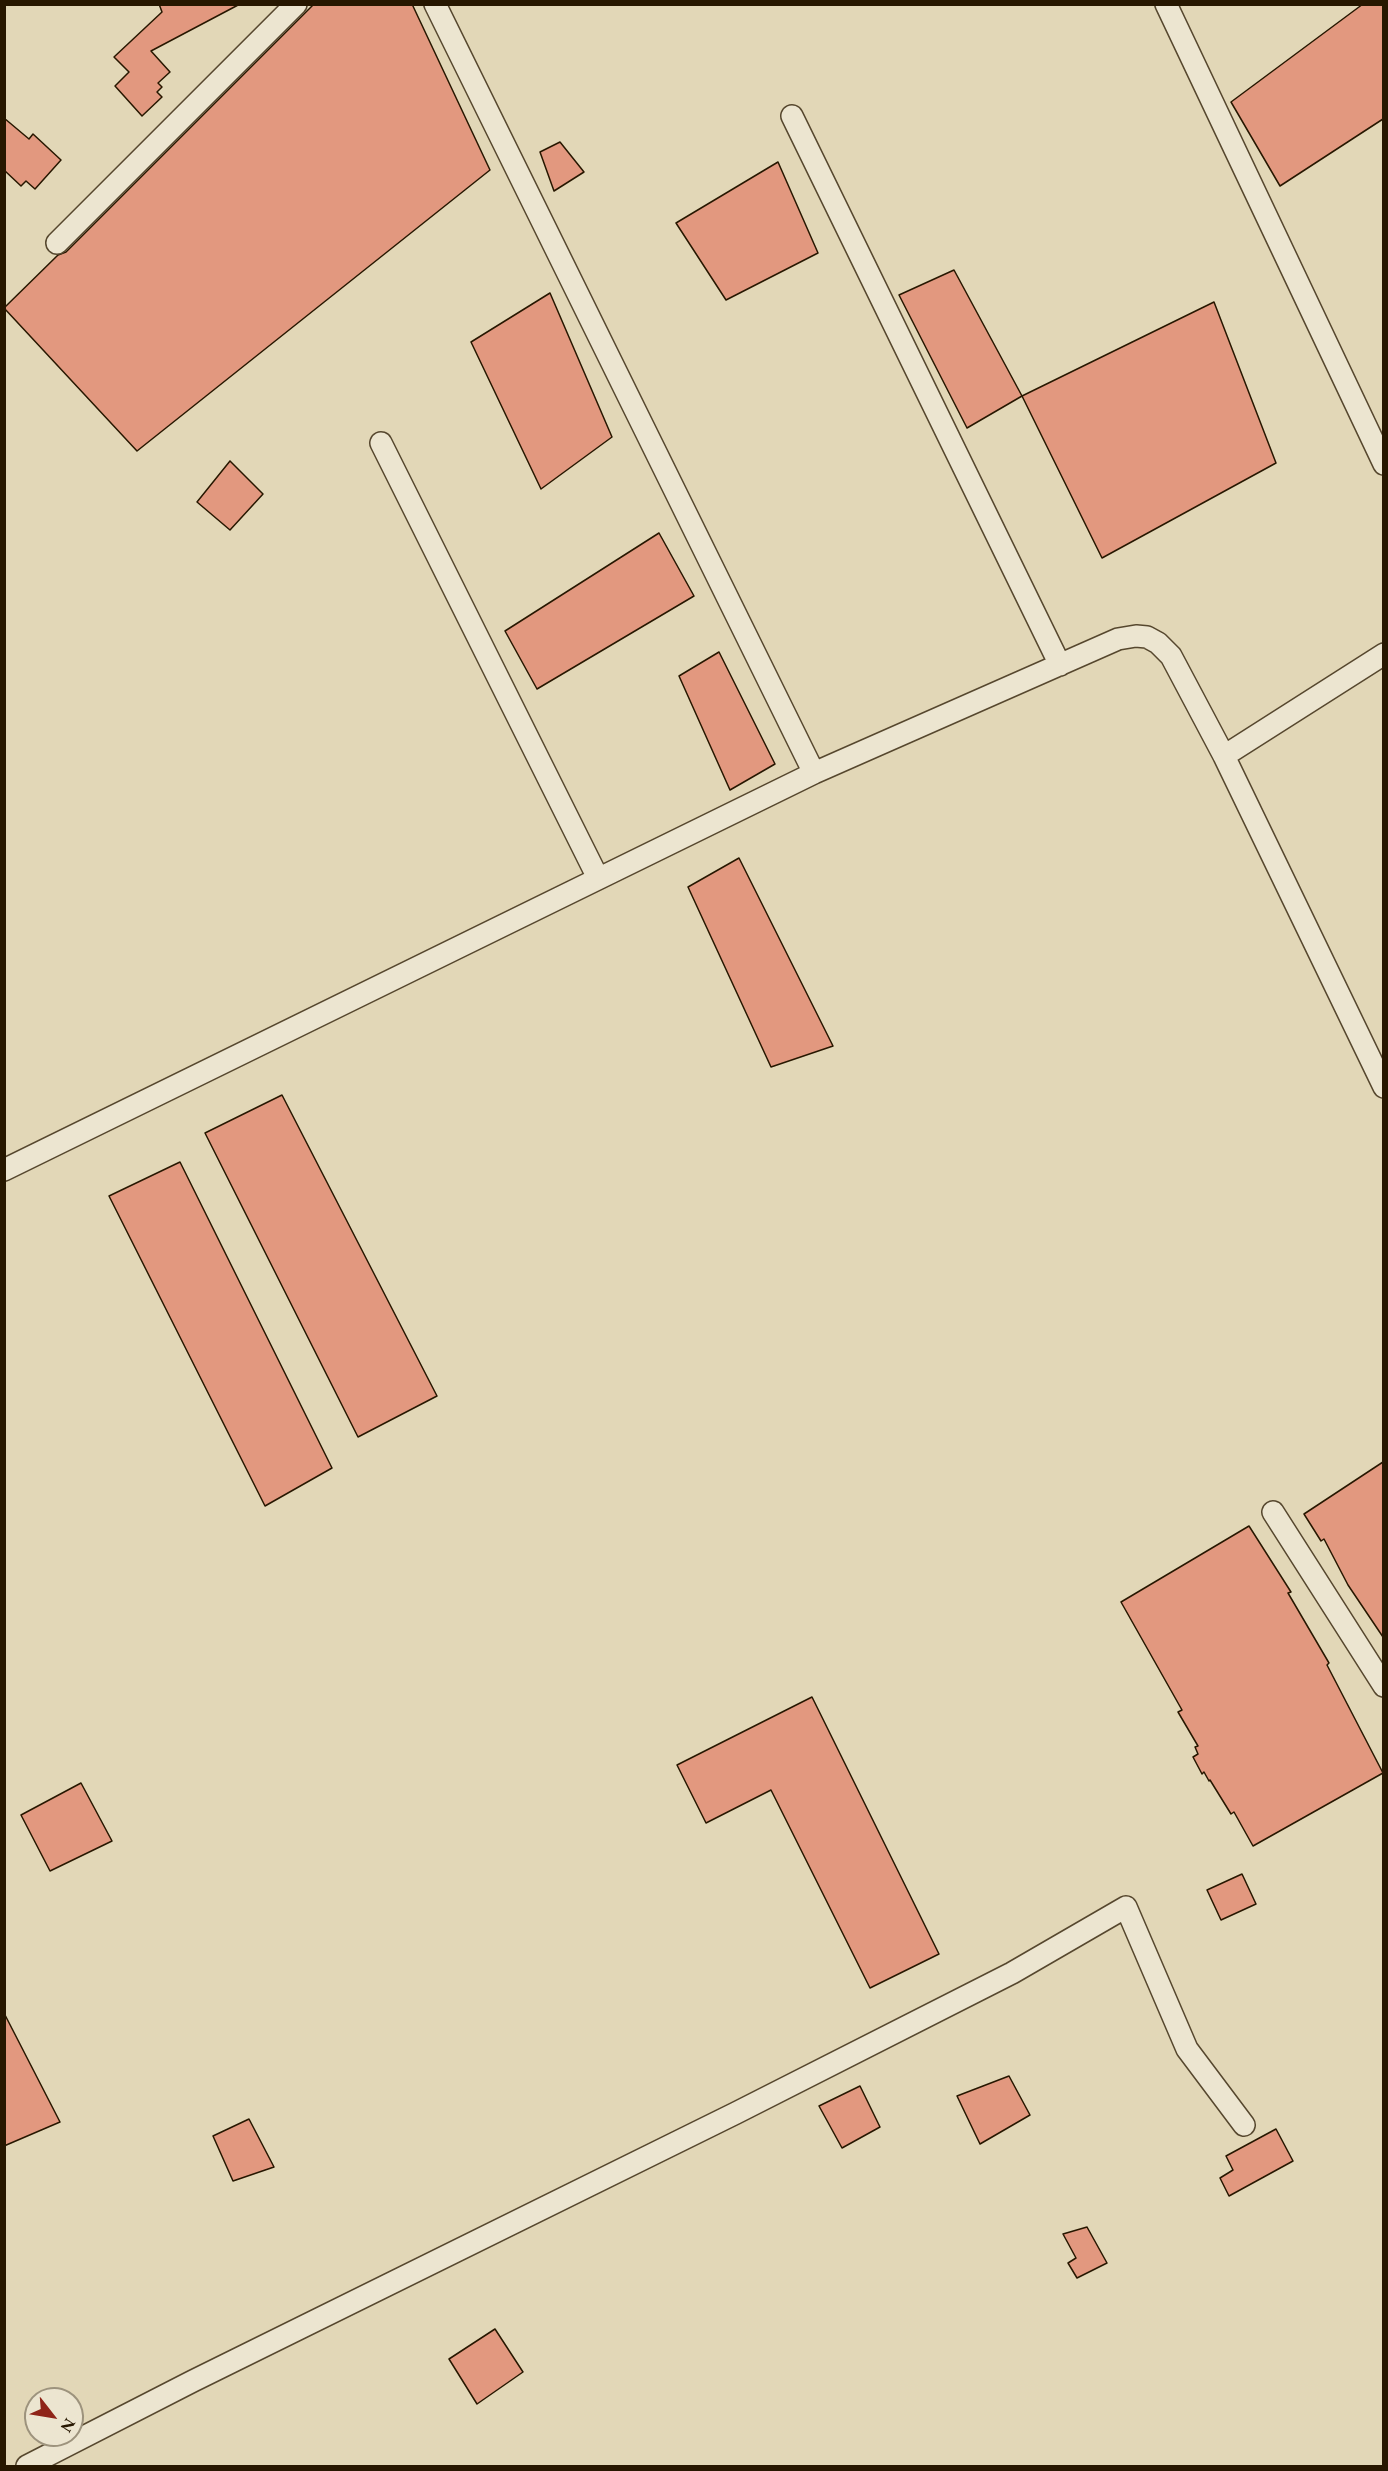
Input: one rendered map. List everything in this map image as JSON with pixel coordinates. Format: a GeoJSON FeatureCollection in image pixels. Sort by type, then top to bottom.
{"type":"FeatureCollection","features":[{"type":"Feature","properties":{"kind":"street"},"geometry":{"type":"LineString","coordinates":[[57,243],[296,4]]}},
{"type":"Feature","properties":{"kind":"street"},"geometry":{"type":"LineString","coordinates":[[435,4],[814,773]]}},
{"type":"Feature","properties":{"kind":"street"},"geometry":{"type":"LineString","coordinates":[[1166,4],[1383,464]]}},
{"type":"Feature","properties":{"kind":"street"},"geometry":{"type":"LineString","coordinates":[[792,116],[1060,665]]}},
{"type":"Feature","properties":{"kind":"street"},"geometry":{"type":"LineString","coordinates":[[381,443],[598,878]]}},
{"type":"Feature","properties":{"kind":"street"},"geometry":{"type":"LineString","coordinates":[[4,1170],[814,773],[1118,639],[1136,636],[1147,637],[1158,643],[1171,656],[1224,756],[1383,1087]]}},
{"type":"Feature","properties":{"kind":"street"},"geometry":{"type":"LineString","coordinates":[[1224,756],[1383,654]]}},
{"type":"Feature","properties":{"kind":"street"},"geometry":{"type":"LineString","coordinates":[[1273,1512],[1383,1686]]}},
{"type":"Feature","properties":{"kind":"street"},"geometry":{"type":"LineString","coordinates":[[27,2466],[1012,1973],[1126,1907],[1187,2049],[1244,2125]]}},
{"type":"Feature","properties":{"kind":"building"},"geometry":{"type":"Polygon","coordinates":[[[159,4],[240,4],[151,51],[170,72],[158,83],[162,87],[157,92],[162,97],[142,116],[115,86],[129,72],[114,57],[162,12],[159,4]]]}},
{"type":"Feature","properties":{"kind":"building"},"geometry":{"type":"Polygon","coordinates":[[[314,4],[412,4],[490,170],[137,451],[4,308],[58,255],[66,252],[314,4]]]}},
{"type":"Feature","properties":{"kind":"building"},"geometry":{"type":"Polygon","coordinates":[[[1363,4],[1383,4],[1383,119],[1280,186],[1231,102],[1363,4]]]}},
{"type":"Feature","properties":{"kind":"building"},"geometry":{"type":"Polygon","coordinates":[[[4,118],[29,139],[33,134],[61,160],[35,189],[26,181],[21,186],[4,170],[4,118]]]}},
{"type":"Feature","properties":{"kind":"building"},"geometry":{"type":"Polygon","coordinates":[[[560,142],[584,172],[554,191],[540,152],[560,142]]]}},
{"type":"Feature","properties":{"kind":"building"},"geometry":{"type":"Polygon","coordinates":[[[778,162],[818,253],[726,300],[676,223],[778,162]]]}},
{"type":"Feature","properties":{"kind":"building"},"geometry":{"type":"Polygon","coordinates":[[[954,270],[1022,396],[967,428],[899,295],[954,270]]]}},
{"type":"Feature","properties":{"kind":"building"},"geometry":{"type":"Polygon","coordinates":[[[550,293],[612,437],[541,489],[471,342],[550,293]]]}},
{"type":"Feature","properties":{"kind":"building"},"geometry":{"type":"Polygon","coordinates":[[[1214,302],[1276,463],[1102,558],[1022,396],[1214,302]]]}},
{"type":"Feature","properties":{"kind":"building"},"geometry":{"type":"Polygon","coordinates":[[[230,461],[263,494],[230,530],[197,502],[230,461]]]}},
{"type":"Feature","properties":{"kind":"building"},"geometry":{"type":"Polygon","coordinates":[[[659,533],[694,596],[537,689],[505,631],[659,533]]]}},
{"type":"Feature","properties":{"kind":"building"},"geometry":{"type":"Polygon","coordinates":[[[719,652],[775,764],[730,790],[679,676],[719,652]]]}},
{"type":"Feature","properties":{"kind":"building"},"geometry":{"type":"Polygon","coordinates":[[[739,858],[833,1046],[771,1067],[688,887],[739,858]]]}},
{"type":"Feature","properties":{"kind":"building"},"geometry":{"type":"Polygon","coordinates":[[[282,1095],[437,1396],[358,1437],[205,1133],[282,1095]]]}},
{"type":"Feature","properties":{"kind":"building"},"geometry":{"type":"Polygon","coordinates":[[[180,1162],[332,1468],[265,1506],[109,1196],[180,1162]]]}},
{"type":"Feature","properties":{"kind":"building"},"geometry":{"type":"Polygon","coordinates":[[[1383,1462],[1383,1637],[1348,1585],[1324,1539],[1321,1541],[1304,1514],[1383,1462]]]}},
{"type":"Feature","properties":{"kind":"building"},"geometry":{"type":"Polygon","coordinates":[[[1249,1526],[1291,1592],[1288,1593],[1329,1663],[1327,1665],[1383,1773],[1253,1846],[1234,1812],[1231,1814],[1210,1780],[1204,1772],[1202,1774],[1193,1757],[1198,1754],[1195,1747],[1198,1746],[1178,1712],[1182,1710],[1121,1602],[1249,1526]]]}},
{"type":"Feature","properties":{"kind":"building"},"geometry":{"type":"Polygon","coordinates":[[[812,1697],[939,1954],[870,1988],[771,1790],[706,1823],[677,1765],[812,1697]]]}},
{"type":"Feature","properties":{"kind":"building"},"geometry":{"type":"Polygon","coordinates":[[[81,1783],[112,1841],[50,1871],[21,1815],[81,1783]]]}},
{"type":"Feature","properties":{"kind":"building"},"geometry":{"type":"Polygon","coordinates":[[[1242,1874],[1256,1904],[1221,1920],[1207,1890],[1242,1874]]]}},
{"type":"Feature","properties":{"kind":"building"},"geometry":{"type":"Polygon","coordinates":[[[4,2013],[60,2122],[4,2146],[4,2013]]]}},
{"type":"Feature","properties":{"kind":"building"},"geometry":{"type":"Polygon","coordinates":[[[1009,2076],[1030,2115],[980,2144],[957,2096],[1009,2076]]]}},
{"type":"Feature","properties":{"kind":"building"},"geometry":{"type":"Polygon","coordinates":[[[860,2086],[880,2127],[842,2148],[819,2106],[860,2086]]]}},
{"type":"Feature","properties":{"kind":"building"},"geometry":{"type":"Polygon","coordinates":[[[249,2119],[274,2167],[233,2181],[213,2136],[249,2119]]]}},
{"type":"Feature","properties":{"kind":"building"},"geometry":{"type":"Polygon","coordinates":[[[1276,2129],[1293,2161],[1229,2196],[1220,2178],[1233,2170],[1226,2156],[1276,2129]]]}},
{"type":"Feature","properties":{"kind":"building"},"geometry":{"type":"Polygon","coordinates":[[[1087,2227],[1107,2263],[1077,2278],[1068,2263],[1076,2258],[1063,2234],[1087,2227]]]}},
{"type":"Feature","properties":{"kind":"building"},"geometry":{"type":"Polygon","coordinates":[[[495,2329],[523,2372],[477,2404],[449,2359],[495,2329]]]}}]}
